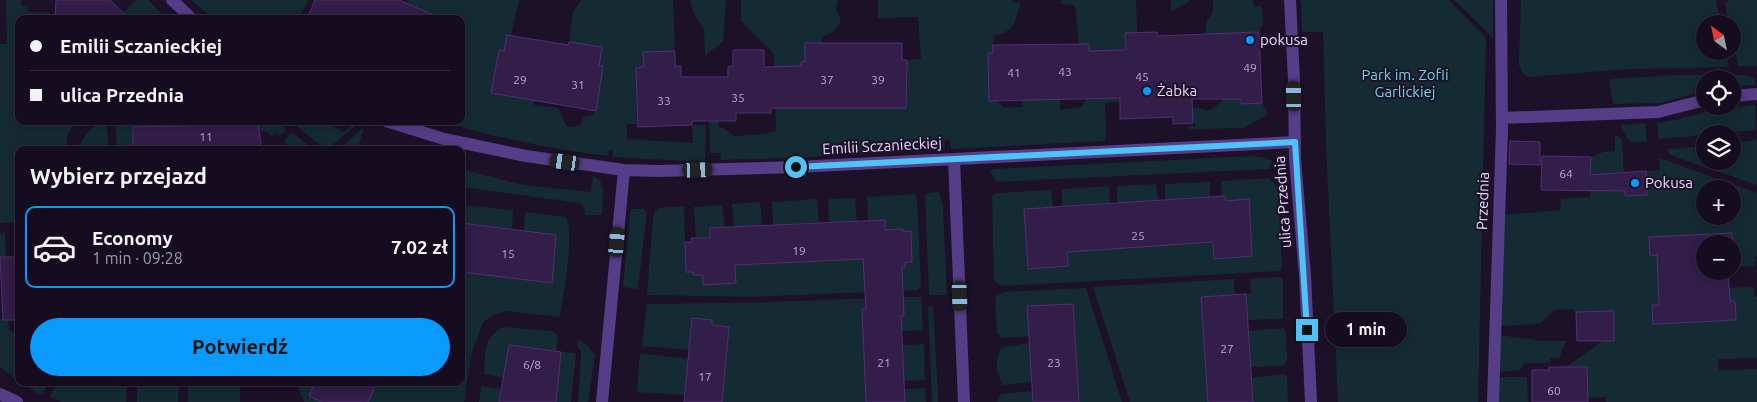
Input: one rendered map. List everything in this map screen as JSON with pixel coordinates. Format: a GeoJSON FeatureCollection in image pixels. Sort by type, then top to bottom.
{"type":"FeatureCollection","features":[{"type":"Feature","properties":{"kind":"street"},"geometry":{"type":"LineString","coordinates":[[172,0],[188,15]]}},
{"type":"Feature","properties":{"kind":"street","name":"ulica Przednia"},"geometry":{"type":"LineString","coordinates":[[1290,0],[1295,142],[1311,402]]}},
{"type":"Feature","properties":{"kind":"street","name":"Przednia"},"geometry":{"type":"LineString","coordinates":[[1494,402],[1502,118],[1501,0]]}},
{"type":"Feature","properties":{"kind":"street"},"geometry":{"type":"LineString","coordinates":[[1741,95],[1757,94]]}},
{"type":"Feature","properties":{"kind":"street"},"geometry":{"type":"LineString","coordinates":[[1502,118],[1658,112],[1696,102]]}},
{"type":"Feature","properties":{"kind":"street","name":"Emilii Sczanieckiej"},"geometry":{"type":"LineString","coordinates":[[399,125],[444,139],[526,156],[624,170],[658,172],[1295,142]]}},
{"type":"Feature","properties":{"kind":"street"},"geometry":{"type":"LineString","coordinates":[[954,159],[964,402]]}},
{"type":"Feature","properties":{"kind":"street"},"geometry":{"type":"LineString","coordinates":[[602,402],[624,170]]}},
{"type":"Feature","properties":{"kind":"street"},"geometry":{"type":"LineString","coordinates":[[0,394],[17,402]]}},
{"type":"Feature","properties":{"kind":"green space"},"geometry":{"type":"Polygon","coordinates":[[[6,0],[21,0],[21,6],[27,6],[28,12],[48,12],[52,15],[15,15],[15,125],[73,125],[67,135],[67,146],[15,146],[15,222],[0,223],[0,44],[7,44],[6,0]]]}},
{"type":"Feature","properties":{"kind":"green space"},"geometry":{"type":"Polygon","coordinates":[[[136,0],[148,0],[163,15],[121,15],[136,0]]]}},
{"type":"Feature","properties":{"kind":"green space"},"geometry":{"type":"Polygon","coordinates":[[[191,0],[309,0],[301,15],[209,15],[191,0]]]}},
{"type":"Feature","properties":{"kind":"green space"},"geometry":{"type":"Polygon","coordinates":[[[408,0],[519,0],[511,35],[507,35],[504,51],[499,50],[491,93],[534,101],[534,105],[558,108],[567,127],[578,126],[583,117],[595,114],[603,67],[599,66],[602,47],[570,42],[569,39],[573,12],[581,0],[673,0],[675,51],[643,52],[644,67],[636,68],[637,124],[627,124],[627,139],[693,143],[692,125],[706,125],[705,162],[612,157],[613,151],[609,150],[608,156],[565,150],[454,125],[465,125],[465,15],[419,15],[421,9],[407,3],[408,0]]]}},
{"type":"Feature","properties":{"kind":"green space"},"geometry":{"type":"Polygon","coordinates":[[[690,0],[726,0],[723,42],[705,55],[704,30],[693,12],[690,0]]]}},
{"type":"Feature","properties":{"kind":"green space"},"geometry":{"type":"Polygon","coordinates":[[[741,0],[838,0],[836,8],[841,21],[834,32],[822,37],[823,44],[805,44],[805,62],[801,62],[801,108],[906,108],[907,60],[921,59],[918,17],[878,18],[878,0],[1012,0],[1013,3],[1021,2],[1016,20],[1011,28],[994,36],[989,101],[998,101],[1003,108],[1022,107],[1023,100],[1060,99],[1060,110],[1082,107],[1086,99],[1094,98],[1089,44],[1079,45],[1075,5],[1061,4],[1061,0],[1136,0],[1137,33],[1125,33],[1126,50],[1118,51],[1120,102],[1105,103],[1105,141],[951,149],[950,140],[944,141],[945,148],[794,158],[720,160],[721,153],[710,153],[709,121],[718,121],[719,128],[723,128],[734,136],[767,134],[776,131],[774,54],[741,21],[741,0]]]}},
{"type":"Feature","properties":{"kind":"green space"},"geometry":{"type":"Polygon","coordinates":[[[1171,0],[1191,0],[1171,12],[1171,0]]]}},
{"type":"Feature","properties":{"kind":"green space"},"geometry":{"type":"Polygon","coordinates":[[[1213,0],[1253,0],[1254,7],[1262,6],[1263,23],[1259,32],[1239,33],[1241,104],[1262,103],[1268,114],[1244,128],[1187,129],[1187,127],[1196,126],[1193,120],[1193,108],[1210,110],[1223,100],[1215,34],[1205,34],[1207,21],[1213,12],[1213,0]]]}},
{"type":"Feature","properties":{"kind":"green space","name":"Park im. Zofii Garlickiej"},"geometry":{"type":"Polygon","coordinates":[[[1301,0],[1449,0],[1486,38],[1478,402],[1338,402],[1326,144],[1323,32],[1302,32],[1301,0]]]}},
{"type":"Feature","properties":{"kind":"green space"},"geometry":{"type":"Polygon","coordinates":[[[1454,0],[1493,0],[1493,38],[1454,0]]]}},
{"type":"Feature","properties":{"kind":"green space"},"geometry":{"type":"Polygon","coordinates":[[[1521,0],[1716,0],[1719,15],[1696,15],[1696,60],[1728,60],[1729,67],[1629,69],[1529,77],[1523,74],[1519,65],[1521,0]]]}},
{"type":"Feature","properties":{"kind":"green space"},"geometry":{"type":"Polygon","coordinates":[[[1730,0],[1757,0],[1757,66],[1738,66],[1737,60],[1741,60],[1741,15],[1727,15],[1725,2],[1730,0]]]}},
{"type":"Feature","properties":{"kind":"green space"},"geometry":{"type":"Polygon","coordinates":[[[1696,75],[1696,93],[1660,103],[1613,104],[1609,79],[1696,75]]]}},
{"type":"Feature","properties":{"kind":"green space"},"geometry":{"type":"Polygon","coordinates":[[[1741,75],[1754,78],[1755,85],[1741,86],[1741,75]]]}},
{"type":"Feature","properties":{"kind":"green space"},"geometry":{"type":"Polygon","coordinates":[[[1755,105],[1756,130],[1741,131],[1741,125],[1696,125],[1696,136],[1659,139],[1657,123],[1696,114],[1741,115],[1741,106],[1755,105]]]}},
{"type":"Feature","properties":{"kind":"green space"},"geometry":{"type":"Polygon","coordinates":[[[1645,123],[1647,142],[1630,142],[1620,125],[1645,123]]]}},
{"type":"Feature","properties":{"kind":"green space"},"geometry":{"type":"Polygon","coordinates":[[[97,125],[106,125],[109,146],[80,146],[89,132],[97,125]]]}},
{"type":"Feature","properties":{"kind":"green space"},"geometry":{"type":"Polygon","coordinates":[[[115,125],[172,125],[133,127],[133,146],[117,146],[115,125]]]}},
{"type":"Feature","properties":{"kind":"green space"},"geometry":{"type":"Polygon","coordinates":[[[177,125],[214,125],[177,126],[177,125]]]}},
{"type":"Feature","properties":{"kind":"green space"},"geometry":{"type":"Polygon","coordinates":[[[221,125],[282,125],[285,130],[279,136],[276,133],[272,136],[266,131],[221,125]]]}},
{"type":"Feature","properties":{"kind":"green space"},"geometry":{"type":"Polygon","coordinates":[[[295,125],[330,125],[344,132],[352,125],[355,125],[331,146],[321,146],[295,125]]]}},
{"type":"Feature","properties":{"kind":"green space"},"geometry":{"type":"Polygon","coordinates":[[[364,127],[358,146],[342,146],[364,127]]]}},
{"type":"Feature","properties":{"kind":"green space"},"geometry":{"type":"Polygon","coordinates":[[[290,134],[294,134],[309,146],[290,146],[284,141],[290,134]]]}},
{"type":"Feature","properties":{"kind":"green space"},"geometry":{"type":"Polygon","coordinates":[[[1615,134],[1622,140],[1625,196],[1647,195],[1646,171],[1660,170],[1659,158],[1721,180],[1696,180],[1696,225],[1741,225],[1741,187],[1757,193],[1757,257],[1754,257],[1755,266],[1741,267],[1741,235],[1732,235],[1732,233],[1696,235],[1650,255],[1657,255],[1659,305],[1705,322],[1736,320],[1735,301],[1729,302],[1729,288],[1754,287],[1755,297],[1757,297],[1757,358],[1718,359],[1719,370],[1757,369],[1757,402],[1606,402],[1606,397],[1588,398],[1587,367],[1566,367],[1603,341],[1613,311],[1575,312],[1574,309],[1554,310],[1541,323],[1500,325],[1503,215],[1560,210],[1561,199],[1590,197],[1591,157],[1603,152],[1615,151],[1615,134]]]}},
{"type":"Feature","properties":{"kind":"green space"},"geometry":{"type":"Polygon","coordinates":[[[1757,140],[1757,185],[1714,170],[1741,170],[1741,142],[1757,140]]]}},
{"type":"Feature","properties":{"kind":"green space"},"geometry":{"type":"Polygon","coordinates":[[[1696,147],[1696,164],[1670,155],[1667,149],[1696,147]]]}},
{"type":"Feature","properties":{"kind":"green space"},"geometry":{"type":"Polygon","coordinates":[[[1250,156],[1272,161],[1269,169],[996,182],[990,171],[994,169],[1250,156]]]}},
{"type":"Feature","properties":{"kind":"green space"},"geometry":{"type":"Polygon","coordinates":[[[465,170],[523,185],[591,192],[593,176],[600,180],[603,190],[602,215],[585,215],[584,208],[580,203],[465,188],[465,170]]]}},
{"type":"Feature","properties":{"kind":"green space"},"geometry":{"type":"Polygon","coordinates":[[[1269,178],[1278,187],[1282,267],[1279,271],[1003,286],[994,281],[992,196],[996,193],[1051,190],[1053,207],[1024,209],[1028,269],[1068,266],[1067,251],[1213,242],[1214,259],[1252,256],[1249,199],[1226,201],[1225,196],[1222,196],[1221,181],[1269,178]]]}},
{"type":"Feature","properties":{"kind":"green space"},"geometry":{"type":"Polygon","coordinates":[[[1210,182],[1210,197],[1165,200],[1165,184],[1210,182]]]}},
{"type":"Feature","properties":{"kind":"green space"},"geometry":{"type":"Polygon","coordinates":[[[1156,184],[1158,200],[1117,203],[1117,186],[1156,184]]]}},
{"type":"Feature","properties":{"kind":"green space"},"geometry":{"type":"Polygon","coordinates":[[[1109,186],[1110,203],[1062,207],[1062,189],[1109,186]]]}},
{"type":"Feature","properties":{"kind":"green space"},"geometry":{"type":"Polygon","coordinates":[[[939,192],[943,206],[947,295],[929,295],[925,194],[939,192]]]}},
{"type":"Feature","properties":{"kind":"green space"},"geometry":{"type":"Polygon","coordinates":[[[915,194],[917,198],[921,286],[918,290],[753,297],[647,295],[653,218],[655,211],[659,208],[684,206],[686,272],[693,272],[694,275],[703,275],[703,285],[736,283],[735,265],[863,259],[895,268],[905,267],[905,262],[912,262],[911,232],[903,232],[903,229],[885,230],[884,220],[868,220],[867,197],[915,194]]]}},
{"type":"Feature","properties":{"kind":"green space"},"geometry":{"type":"Polygon","coordinates":[[[855,198],[857,221],[829,222],[828,199],[855,198]]]}},
{"type":"Feature","properties":{"kind":"green space"},"geometry":{"type":"Polygon","coordinates":[[[817,199],[819,222],[773,225],[772,202],[817,199]]]}},
{"type":"Feature","properties":{"kind":"green space"},"geometry":{"type":"Polygon","coordinates":[[[760,202],[762,225],[734,227],[732,204],[760,202]]]}},
{"type":"Feature","properties":{"kind":"green space"},"geometry":{"type":"Polygon","coordinates":[[[465,205],[513,210],[512,229],[465,223],[465,205]]]}},
{"type":"Feature","properties":{"kind":"green space"},"geometry":{"type":"Polygon","coordinates":[[[722,205],[725,227],[710,228],[710,237],[696,238],[694,207],[722,205]]]}},
{"type":"Feature","properties":{"kind":"green space"},"geometry":{"type":"Polygon","coordinates":[[[632,209],[643,209],[647,212],[638,289],[623,287],[630,212],[632,209]]]}},
{"type":"Feature","properties":{"kind":"green space"},"geometry":{"type":"Polygon","coordinates":[[[525,212],[566,217],[569,250],[560,317],[507,311],[498,313],[483,322],[472,352],[464,402],[368,402],[376,386],[465,386],[465,272],[552,282],[555,235],[524,231],[525,212]]]}},
{"type":"Feature","properties":{"kind":"green space"},"geometry":{"type":"Polygon","coordinates":[[[5,232],[6,257],[0,257],[0,233],[5,232]]]}},
{"type":"Feature","properties":{"kind":"green space"},"geometry":{"type":"Polygon","coordinates":[[[1280,277],[1283,280],[1283,319],[1248,320],[1246,294],[1251,293],[1250,279],[1280,277]]]}},
{"type":"Feature","properties":{"kind":"green space"},"geometry":{"type":"Polygon","coordinates":[[[1234,279],[1235,295],[1201,297],[1208,402],[1130,402],[1093,287],[1234,279]]]}},
{"type":"Feature","properties":{"kind":"green space"},"geometry":{"type":"Polygon","coordinates":[[[1086,288],[1122,402],[1079,402],[1073,304],[1028,307],[1029,336],[1002,338],[997,333],[995,296],[1005,292],[1086,288]]]}},
{"type":"Feature","properties":{"kind":"green space"},"geometry":{"type":"Polygon","coordinates":[[[903,297],[921,297],[923,330],[902,331],[901,316],[904,316],[903,297]]]}},
{"type":"Feature","properties":{"kind":"green space"},"geometry":{"type":"Polygon","coordinates":[[[875,298],[876,309],[862,310],[866,402],[722,402],[729,327],[712,325],[712,320],[692,318],[689,350],[642,346],[647,304],[875,298]]]}},
{"type":"Feature","properties":{"kind":"green space"},"geometry":{"type":"Polygon","coordinates":[[[933,306],[938,402],[932,402],[928,307],[933,306]]]}},
{"type":"Feature","properties":{"kind":"green space"},"geometry":{"type":"Polygon","coordinates":[[[0,319],[8,319],[9,330],[15,333],[15,378],[0,367],[0,319]]]}},
{"type":"Feature","properties":{"kind":"green space"},"geometry":{"type":"Polygon","coordinates":[[[503,327],[552,331],[558,335],[556,351],[509,345],[503,378],[484,374],[485,353],[488,342],[491,336],[503,327]]]}},
{"type":"Feature","properties":{"kind":"green space"},"geometry":{"type":"Polygon","coordinates":[[[1284,328],[1286,331],[1287,360],[1284,366],[1251,367],[1249,331],[1284,328]]]}},
{"type":"Feature","properties":{"kind":"green space"},"geometry":{"type":"Polygon","coordinates":[[[1499,335],[1543,341],[1566,341],[1559,358],[1551,358],[1549,363],[1525,363],[1520,370],[1498,372],[1499,335]]]}},
{"type":"Feature","properties":{"kind":"green space"},"geometry":{"type":"Polygon","coordinates":[[[578,340],[587,345],[595,355],[588,402],[578,402],[581,351],[577,347],[578,340]]]}},
{"type":"Feature","properties":{"kind":"green space"},"geometry":{"type":"Polygon","coordinates":[[[1030,343],[1032,382],[1003,385],[998,376],[997,366],[1001,347],[1030,343]]]}},
{"type":"Feature","properties":{"kind":"green space"},"geometry":{"type":"Polygon","coordinates":[[[924,344],[925,380],[904,381],[902,345],[924,344]]]}},
{"type":"Feature","properties":{"kind":"green space"},"geometry":{"type":"Polygon","coordinates":[[[561,352],[576,353],[571,402],[556,402],[561,352]]]}},
{"type":"Feature","properties":{"kind":"green space"},"geometry":{"type":"Polygon","coordinates":[[[640,353],[688,359],[685,395],[637,392],[640,353]]]}},
{"type":"Feature","properties":{"kind":"green space"},"geometry":{"type":"Polygon","coordinates":[[[1284,374],[1287,377],[1288,402],[1253,402],[1252,378],[1284,374]]]}},
{"type":"Feature","properties":{"kind":"green space"},"geometry":{"type":"Polygon","coordinates":[[[1499,377],[1527,377],[1528,402],[1498,402],[1499,377]]]}},
{"type":"Feature","properties":{"kind":"green space"},"geometry":{"type":"Polygon","coordinates":[[[26,386],[46,386],[43,393],[39,394],[26,386]]]}},
{"type":"Feature","properties":{"kind":"green space"},"geometry":{"type":"Polygon","coordinates":[[[56,386],[127,386],[126,402],[61,402],[50,397],[56,386]]]}},
{"type":"Feature","properties":{"kind":"green space"},"geometry":{"type":"Polygon","coordinates":[[[137,386],[179,386],[178,402],[137,402],[137,386]]]}},
{"type":"Feature","properties":{"kind":"green space"},"geometry":{"type":"Polygon","coordinates":[[[188,386],[240,386],[240,402],[188,402],[188,386]]]}},
{"type":"Feature","properties":{"kind":"green space"},"geometry":{"type":"Polygon","coordinates":[[[298,386],[314,386],[309,396],[322,402],[304,402],[298,386]]]}},
{"type":"Feature","properties":{"kind":"green space"},"geometry":{"type":"Polygon","coordinates":[[[481,386],[501,389],[499,402],[479,402],[481,386]]]}},
{"type":"Feature","properties":{"kind":"green space"},"geometry":{"type":"Polygon","coordinates":[[[925,388],[926,402],[905,402],[904,389],[925,388]]]}},
{"type":"Feature","properties":{"kind":"green space"},"geometry":{"type":"Polygon","coordinates":[[[1033,391],[1033,402],[997,402],[1001,394],[1033,391]]]}},
{"type":"Feature","properties":{"kind":"building"},"geometry":{"type":"Polygon","coordinates":[[[56,0],[110,0],[126,15],[55,15],[56,0]]]}},
{"type":"Feature","properties":{"kind":"building"},"geometry":{"type":"Polygon","coordinates":[[[315,0],[399,0],[434,15],[309,15],[315,0]]]}},
{"type":"Feature","properties":{"kind":"building"},"geometry":{"type":"Polygon","coordinates":[[[1157,32],[1158,36],[1259,32],[1262,103],[1241,104],[1241,99],[1192,99],[1193,123],[1173,124],[1173,117],[1120,119],[1120,98],[989,101],[988,53],[993,53],[993,45],[1089,44],[1089,51],[1126,50],[1125,33],[1157,32]]]}},
{"type":"Feature","properties":{"kind":"building"},"geometry":{"type":"Polygon","coordinates":[[[507,35],[568,45],[569,42],[602,47],[599,66],[603,66],[596,111],[491,93],[499,50],[504,51],[507,35]]]}},
{"type":"Feature","properties":{"kind":"building"},"geometry":{"type":"Polygon","coordinates":[[[805,43],[902,43],[902,60],[907,60],[906,108],[771,108],[771,113],[736,113],[736,121],[692,121],[692,125],[638,127],[636,68],[644,67],[643,52],[675,51],[675,66],[681,66],[681,77],[728,77],[728,67],[733,66],[733,50],[764,50],[764,67],[801,66],[801,62],[805,62],[805,43]]]}},
{"type":"Feature","properties":{"kind":"building"},"geometry":{"type":"Polygon","coordinates":[[[258,125],[261,146],[133,146],[133,127],[258,125]]]}},
{"type":"Feature","properties":{"kind":"building"},"geometry":{"type":"Polygon","coordinates":[[[1510,141],[1540,142],[1540,165],[1509,164],[1510,141]]]}},
{"type":"Feature","properties":{"kind":"building"},"geometry":{"type":"Polygon","coordinates":[[[1542,156],[1591,157],[1590,175],[1646,171],[1647,195],[1625,196],[1625,191],[1541,190],[1542,156]]]}},
{"type":"Feature","properties":{"kind":"building"},"geometry":{"type":"Polygon","coordinates":[[[1225,196],[1226,201],[1249,199],[1252,256],[1214,259],[1213,242],[1067,252],[1068,266],[1028,269],[1024,209],[1225,196]]]}},
{"type":"Feature","properties":{"kind":"building"},"geometry":{"type":"Polygon","coordinates":[[[885,220],[885,230],[903,229],[903,232],[911,231],[912,262],[905,262],[905,267],[902,267],[904,316],[901,316],[905,402],[866,402],[862,309],[866,309],[863,259],[735,265],[736,283],[703,285],[703,275],[693,275],[693,272],[686,272],[685,242],[692,242],[691,238],[710,238],[710,228],[885,220]]]}},
{"type":"Feature","properties":{"kind":"building"},"geometry":{"type":"Polygon","coordinates":[[[465,224],[556,235],[552,283],[465,272],[465,224]]]}},
{"type":"Feature","properties":{"kind":"building"},"geometry":{"type":"Polygon","coordinates":[[[1732,233],[1732,235],[1696,235],[1696,280],[1729,280],[1730,301],[1735,301],[1736,320],[1653,324],[1652,305],[1659,305],[1657,255],[1650,256],[1649,237],[1732,233]]]}},
{"type":"Feature","properties":{"kind":"building"},"geometry":{"type":"Polygon","coordinates":[[[0,257],[15,257],[15,320],[3,320],[0,257]]]}},
{"type":"Feature","properties":{"kind":"building"},"geometry":{"type":"Polygon","coordinates":[[[1246,294],[1253,402],[1208,402],[1201,297],[1246,294]]]}},
{"type":"Feature","properties":{"kind":"building"},"geometry":{"type":"Polygon","coordinates":[[[1073,304],[1079,402],[1033,402],[1027,306],[1073,304]]]}},
{"type":"Feature","properties":{"kind":"building"},"geometry":{"type":"Polygon","coordinates":[[[1614,311],[1614,341],[1577,341],[1576,312],[1614,311]]]}},
{"type":"Feature","properties":{"kind":"building"},"geometry":{"type":"Polygon","coordinates":[[[692,318],[712,320],[712,325],[729,327],[722,402],[684,402],[692,318]]]}},
{"type":"Feature","properties":{"kind":"building"},"geometry":{"type":"Polygon","coordinates":[[[509,345],[561,352],[556,402],[499,402],[509,345]]]}},
{"type":"Feature","properties":{"kind":"building"},"geometry":{"type":"Polygon","coordinates":[[[1549,367],[1587,367],[1588,402],[1532,402],[1532,370],[1549,370],[1549,367]]]}},
{"type":"Feature","properties":{"kind":"building"},"geometry":{"type":"Polygon","coordinates":[[[313,386],[375,386],[368,402],[322,402],[309,396],[313,386]]]}},
{"type":"Feature","properties":{"kind":"place","name":"pokusa"},"geometry":{"type":"Point","coordinates":[1250,40]}},
{"type":"Feature","properties":{"kind":"place","name":"Żabka"},"geometry":{"type":"Point","coordinates":[1147,91]}},
{"type":"Feature","properties":{"kind":"place","name":"Pokusa"},"geometry":{"type":"Point","coordinates":[1635,183]}},
{"type":"Feature","properties":{"kind":"route"},"geometry":{"type":"LineString","coordinates":[[796,167],[1295,142],[1307,330]]}}]}
